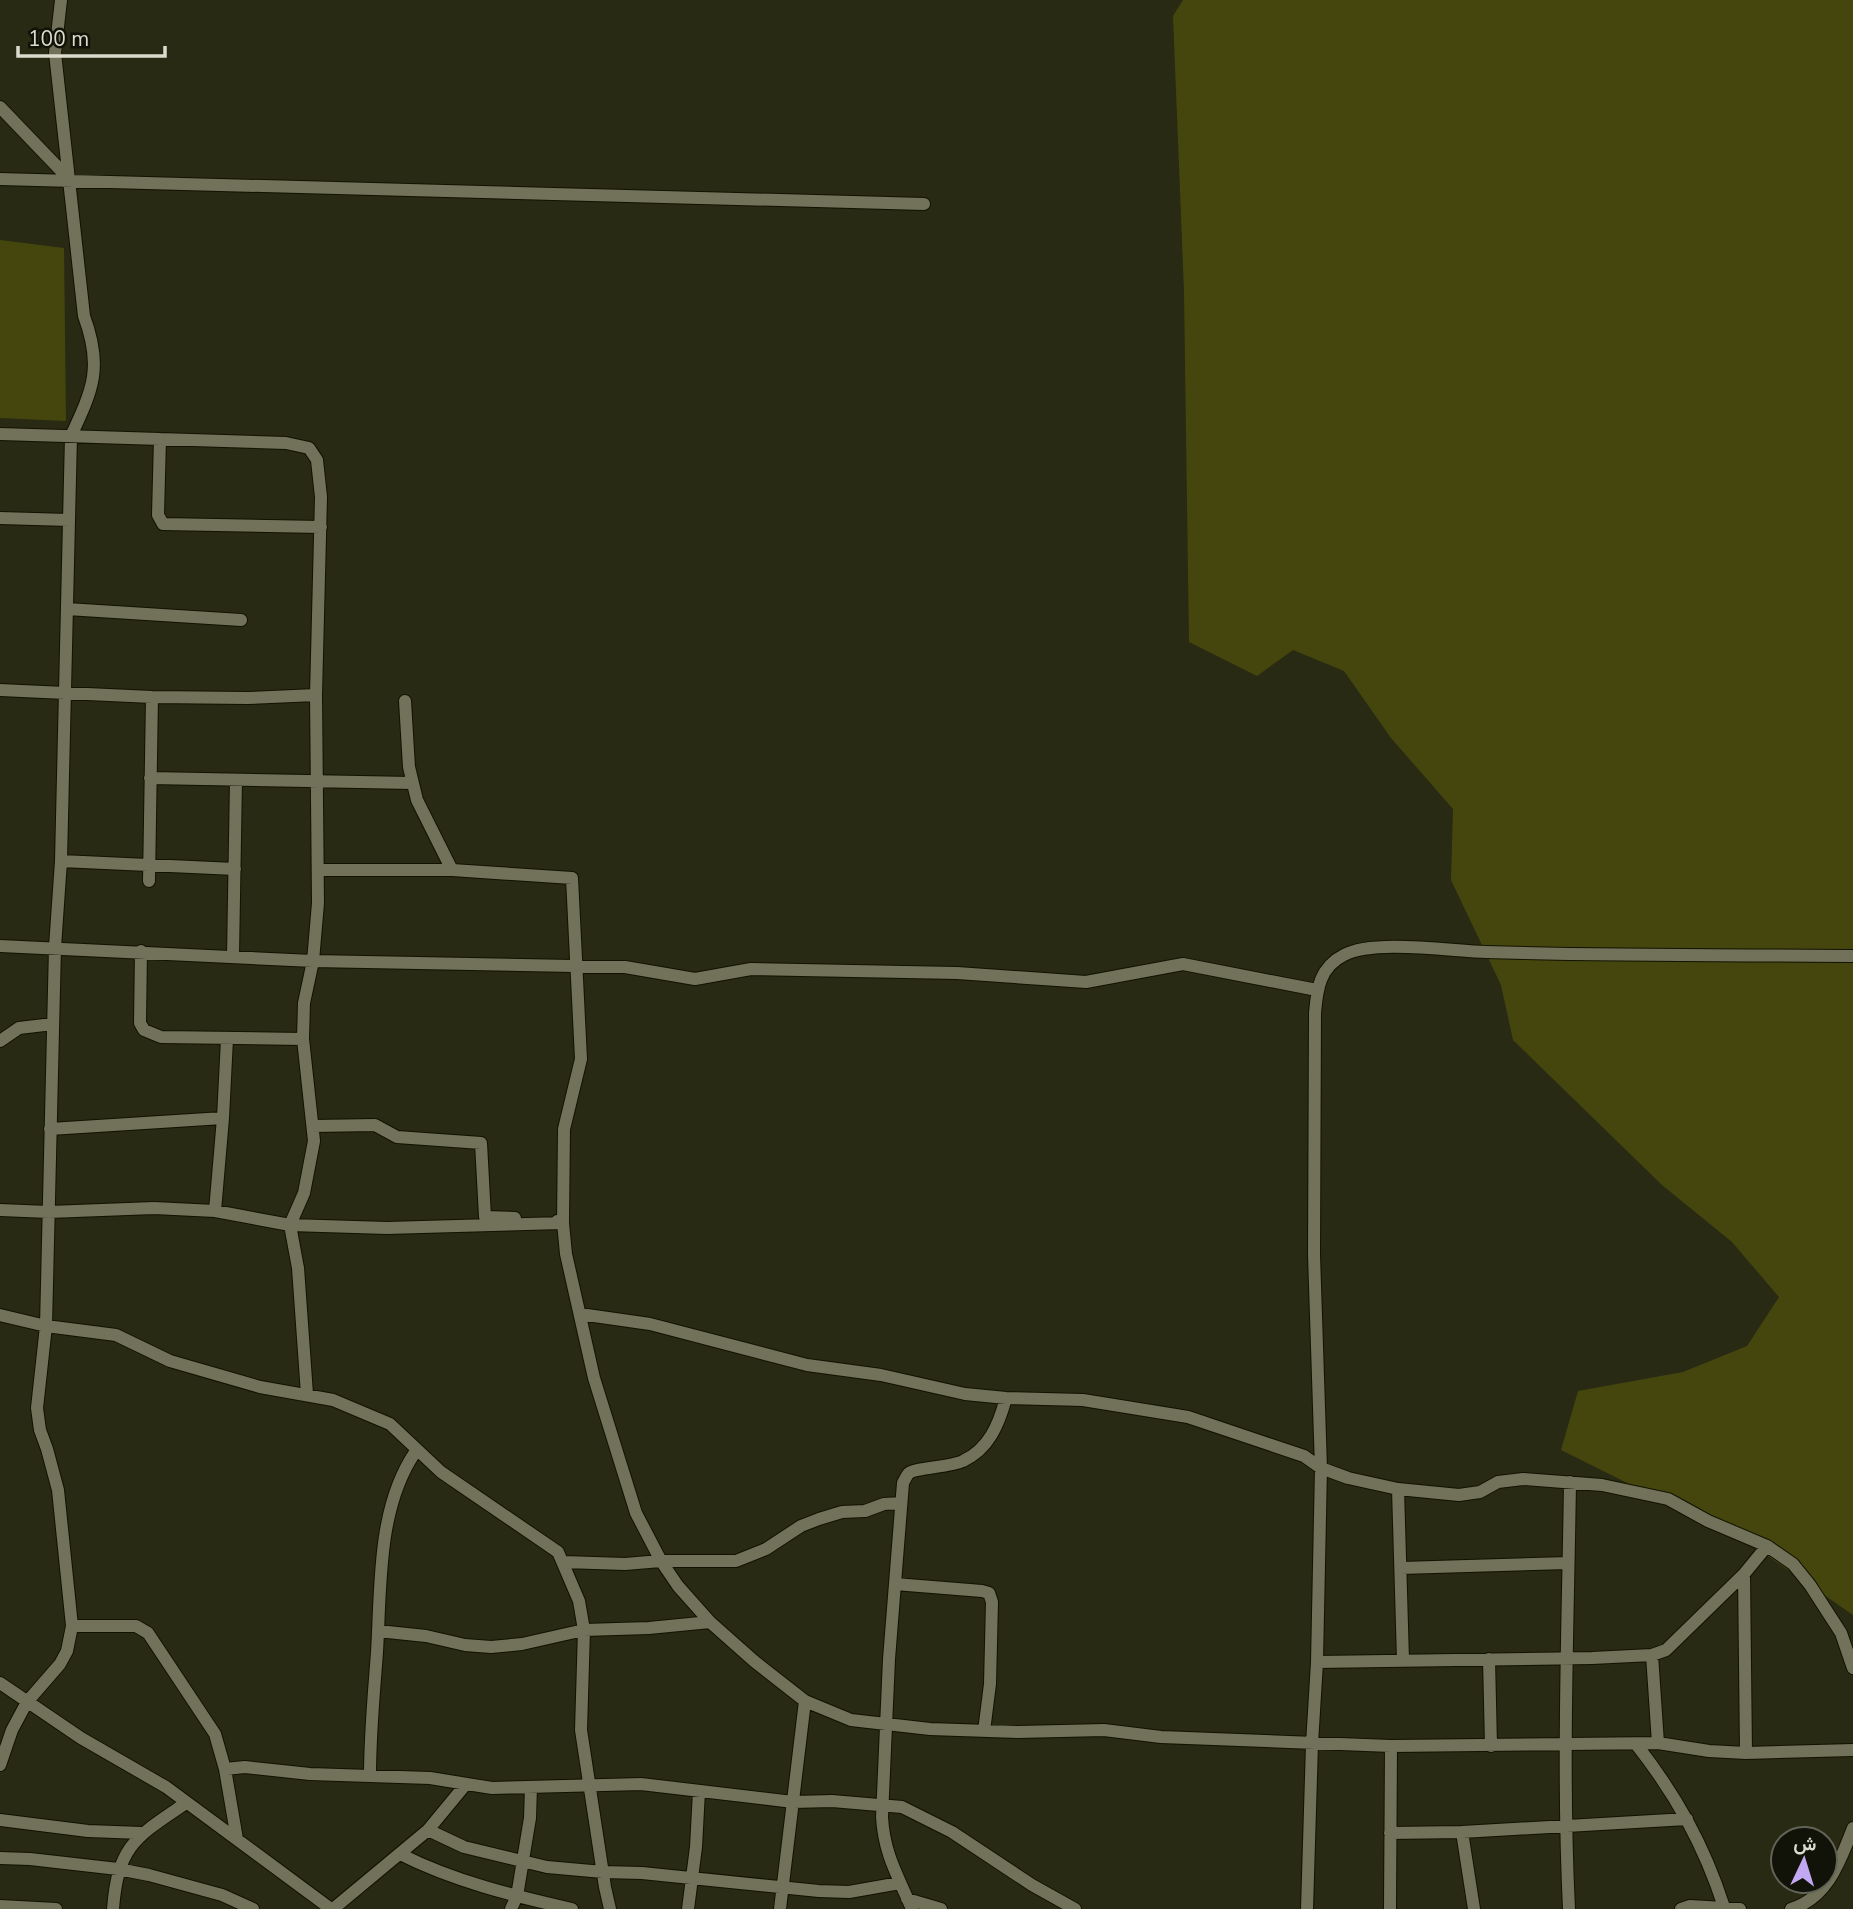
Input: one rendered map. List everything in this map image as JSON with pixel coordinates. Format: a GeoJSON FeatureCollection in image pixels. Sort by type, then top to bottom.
{"type":"FeatureCollection","features":[{"type":"Feature","properties":{"kind":"street"},"geometry":{"type":"LineString","coordinates":[[0,1765],[6,1728],[60,1664],[67,1651],[72,1626],[58,1490],[40,1430],[37,1408],[46,1326],[71,436],[91,394],[96,358],[84,316],[55,53],[61,0]]}},
{"type":"Feature","properties":{"kind":"street"},"geometry":{"type":"LineString","coordinates":[[0,107],[70,180]]}},
{"type":"Feature","properties":{"kind":"street"},"geometry":{"type":"LineString","coordinates":[[0,179],[924,204]]}},
{"type":"Feature","properties":{"kind":"street"},"geometry":{"type":"LineString","coordinates":[[0,434],[286,443],[309,448],[317,460],[320,474],[321,527],[316,695],[318,903],[313,961],[304,1003],[303,1039],[314,1141],[304,1193],[290,1225],[298,1268],[307,1394]]}},
{"type":"Feature","properties":{"kind":"street"},"geometry":{"type":"LineString","coordinates":[[160,439],[158,515],[163,524],[321,527]]}},
{"type":"Feature","properties":{"kind":"street"},"geometry":{"type":"LineString","coordinates":[[0,518],[69,520]]}},
{"type":"Feature","properties":{"kind":"street"},"geometry":{"type":"LineString","coordinates":[[67,609],[241,620]]}},
{"type":"Feature","properties":{"kind":"street"},"geometry":{"type":"LineString","coordinates":[[0,690],[152,697],[248,698],[316,695]]}},
{"type":"Feature","properties":{"kind":"street"},"geometry":{"type":"LineString","coordinates":[[149,881],[152,697]]}},
{"type":"Feature","properties":{"kind":"street"},"geometry":{"type":"LineString","coordinates":[[405,701],[412,783],[417,800],[452,870]]}},
{"type":"Feature","properties":{"kind":"street"},"geometry":{"type":"LineString","coordinates":[[150,778],[412,783]]}},
{"type":"Feature","properties":{"kind":"street"},"geometry":{"type":"LineString","coordinates":[[233,956],[236,780]]}},
{"type":"Feature","properties":{"kind":"street"},"geometry":{"type":"LineString","coordinates":[[61,861],[235,869]]}},
{"type":"Feature","properties":{"kind":"street"},"geometry":{"type":"LineString","coordinates":[[318,870],[452,870],[572,877],[581,1059],[564,1129],[564,1223],[566,1254],[594,1378],[636,1513],[661,1561],[678,1586],[710,1622],[774,1678],[805,1701],[851,1720],[887,1726],[984,1731],[1104,1730],[1161,1737],[1391,1746],[1658,1743],[1709,1751],[1746,1753],[1853,1750]]}},
{"type":"Feature","properties":{"kind":"street"},"geometry":{"type":"LineString","coordinates":[[0,946],[313,961],[625,967],[695,979],[751,969],[957,973],[1086,982],[1184,964],[1317,990]]}},
{"type":"Feature","properties":{"kind":"street"},"geometry":{"type":"LineString","coordinates":[[1307,1909],[1317,1662],[1321,1468],[1314,1255],[1317,990],[1326,969],[1343,955],[1380,947],[1487,952],[1853,956]]}},
{"type":"Feature","properties":{"kind":"street"},"geometry":{"type":"LineString","coordinates":[[141,951],[140,1023],[144,1030],[161,1037],[303,1039]]}},
{"type":"Feature","properties":{"kind":"street"},"geometry":{"type":"LineString","coordinates":[[0,1041],[19,1028],[53,1024]]}},
{"type":"Feature","properties":{"kind":"street"},"geometry":{"type":"LineString","coordinates":[[215,1211],[227,1039]]}},
{"type":"Feature","properties":{"kind":"street"},"geometry":{"type":"LineString","coordinates":[[50,1129],[223,1118]]}},
{"type":"Feature","properties":{"kind":"street"},"geometry":{"type":"LineString","coordinates":[[313,1126],[375,1125],[397,1137],[481,1143],[485,1217],[545,1218],[564,1223]]}},
{"type":"Feature","properties":{"kind":"street"},"geometry":{"type":"LineString","coordinates":[[0,1210],[49,1212],[154,1208],[215,1211],[290,1225],[411,1228],[564,1223]]}},
{"type":"Feature","properties":{"kind":"street"},"geometry":{"type":"LineString","coordinates":[[580,1314],[650,1324],[807,1365],[881,1375],[965,1394],[1006,1398],[1083,1399],[1188,1417],[1304,1456],[1321,1468],[1348,1478],[1398,1489],[1459,1495],[1480,1492],[1498,1482],[1523,1479],[1602,1485],[1668,1499],[1708,1521],[1767,1546],[1793,1564],[1810,1584],[1841,1633],[1853,1668]]}},
{"type":"Feature","properties":{"kind":"street"},"geometry":{"type":"LineString","coordinates":[[0,1315],[46,1326],[116,1335],[170,1361],[260,1387],[333,1400],[390,1424],[441,1472],[558,1552],[579,1601],[584,1630],[581,1730],[610,1909]]}},
{"type":"Feature","properties":{"kind":"street"},"geometry":{"type":"LineString","coordinates":[[940,1909],[910,1904],[888,1859],[883,1837],[889,1659],[903,1483],[908,1474],[914,1471],[963,1461],[976,1452],[990,1438],[999,1423],[1006,1398]]}},
{"type":"Feature","properties":{"kind":"street"},"geometry":{"type":"LineString","coordinates":[[370,1775],[370,1729],[384,1547],[402,1472],[416,1451]]}},
{"type":"Feature","properties":{"kind":"street"},"geometry":{"type":"LineString","coordinates":[[1569,1909],[1565,1745],[1570,1482]]}},
{"type":"Feature","properties":{"kind":"street"},"geometry":{"type":"LineString","coordinates":[[1398,1489],[1403,1660]]}},
{"type":"Feature","properties":{"kind":"street"},"geometry":{"type":"LineString","coordinates":[[564,1562],[625,1564],[736,1561],[766,1549],[801,1526],[819,1519],[842,1512],[865,1511],[884,1504],[901,1503]]}},
{"type":"Feature","properties":{"kind":"street"},"geometry":{"type":"LineString","coordinates":[[1317,1662],[1652,1655],[1666,1650],[1744,1574],[1767,1546]]}},
{"type":"Feature","properties":{"kind":"street"},"geometry":{"type":"LineString","coordinates":[[1401,1568],[1569,1563]]}},
{"type":"Feature","properties":{"kind":"street"},"geometry":{"type":"LineString","coordinates":[[1744,1574],[1746,1753]]}},
{"type":"Feature","properties":{"kind":"street"},"geometry":{"type":"LineString","coordinates":[[895,1584],[989,1593],[992,1602],[990,1684],[984,1731]]}},
{"type":"Feature","properties":{"kind":"street"},"geometry":{"type":"LineString","coordinates":[[378,1631],[491,1647],[522,1644],[584,1630],[649,1628],[710,1622]]}},
{"type":"Feature","properties":{"kind":"street"},"geometry":{"type":"LineString","coordinates":[[72,1626],[142,1628],[215,1734],[225,1769],[237,1839]]}},
{"type":"Feature","properties":{"kind":"street"},"geometry":{"type":"LineString","coordinates":[[1652,1655],[1658,1743]]}},
{"type":"Feature","properties":{"kind":"street"},"geometry":{"type":"LineString","coordinates":[[1489,1659],[1492,1745]]}},
{"type":"Feature","properties":{"kind":"street"},"geometry":{"type":"LineString","coordinates":[[0,1683],[81,1738],[166,1787],[332,1909],[428,1830],[466,1784]]}},
{"type":"Feature","properties":{"kind":"street"},"geometry":{"type":"LineString","coordinates":[[780,1909],[805,1701]]}},
{"type":"Feature","properties":{"kind":"street"},"geometry":{"type":"LineString","coordinates":[[1636,1744],[1661,1776],[1687,1819],[1711,1867],[1724,1907]]}},
{"type":"Feature","properties":{"kind":"street"},"geometry":{"type":"LineString","coordinates":[[1390,1909],[1391,1746]]}},
{"type":"Feature","properties":{"kind":"street"},"geometry":{"type":"LineString","coordinates":[[225,1769],[244,1767],[310,1774],[430,1778],[492,1788],[641,1784],[793,1802],[832,1801],[902,1807],[952,1832],[1032,1885],[1075,1909]]}},
{"type":"Feature","properties":{"kind":"street"},"geometry":{"type":"LineString","coordinates":[[512,1909],[517,1896],[530,1818],[531,1787]]}},
{"type":"Feature","properties":{"kind":"street"},"geometry":{"type":"LineString","coordinates":[[688,1909],[696,1847],[699,1791]]}},
{"type":"Feature","properties":{"kind":"street"},"geometry":{"type":"LineString","coordinates":[[113,1909],[118,1869],[126,1853],[142,1833],[186,1803]]}},
{"type":"Feature","properties":{"kind":"street"},"geometry":{"type":"LineString","coordinates":[[1390,1833],[1462,1832],[1687,1819]]}},
{"type":"Feature","properties":{"kind":"street"},"geometry":{"type":"LineString","coordinates":[[0,1820],[88,1832],[142,1833]]}},
{"type":"Feature","properties":{"kind":"street"},"geometry":{"type":"LineString","coordinates":[[1791,1909],[1803,1905],[1823,1889],[1839,1864],[1853,1828]]}},
{"type":"Feature","properties":{"kind":"street"},"geometry":{"type":"LineString","coordinates":[[428,1830],[464,1847],[554,1868],[691,1878],[782,1889],[849,1892],[900,1883]]}},
{"type":"Feature","properties":{"kind":"street"},"geometry":{"type":"LineString","coordinates":[[1462,1832],[1474,1909]]}},
{"type":"Feature","properties":{"kind":"street"},"geometry":{"type":"LineString","coordinates":[[400,1854],[420,1864],[517,1896],[572,1909]]}},
{"type":"Feature","properties":{"kind":"street"},"geometry":{"type":"LineString","coordinates":[[0,1858],[30,1858],[118,1869],[175,1881],[222,1895],[253,1909]]}},
{"type":"Feature","properties":{"kind":"street"},"geometry":{"type":"LineString","coordinates":[[0,1906],[56,1909]]}},
{"type":"Feature","properties":{"kind":"street"},"geometry":{"type":"LineString","coordinates":[[1681,1909],[1690,1906],[1740,1909]]}},
{"type":"Feature","properties":{"kind":"shaded area"},"geometry":{"type":"Polygon","coordinates":[[[1183,0],[1853,0],[1853,1615],[1752,1545],[1561,1450],[1578,1391],[1683,1372],[1747,1346],[1779,1297],[1732,1242],[1662,1185],[1513,1040],[1501,985],[1451,880],[1453,809],[1391,738],[1344,671],[1293,650],[1257,676],[1189,642],[1184,291],[1173,16],[1183,0]]]}},
{"type":"Feature","properties":{"kind":"shaded area"},"geometry":{"type":"Polygon","coordinates":[[[0,240],[64,248],[66,421],[0,418],[0,240]]]}}]}
